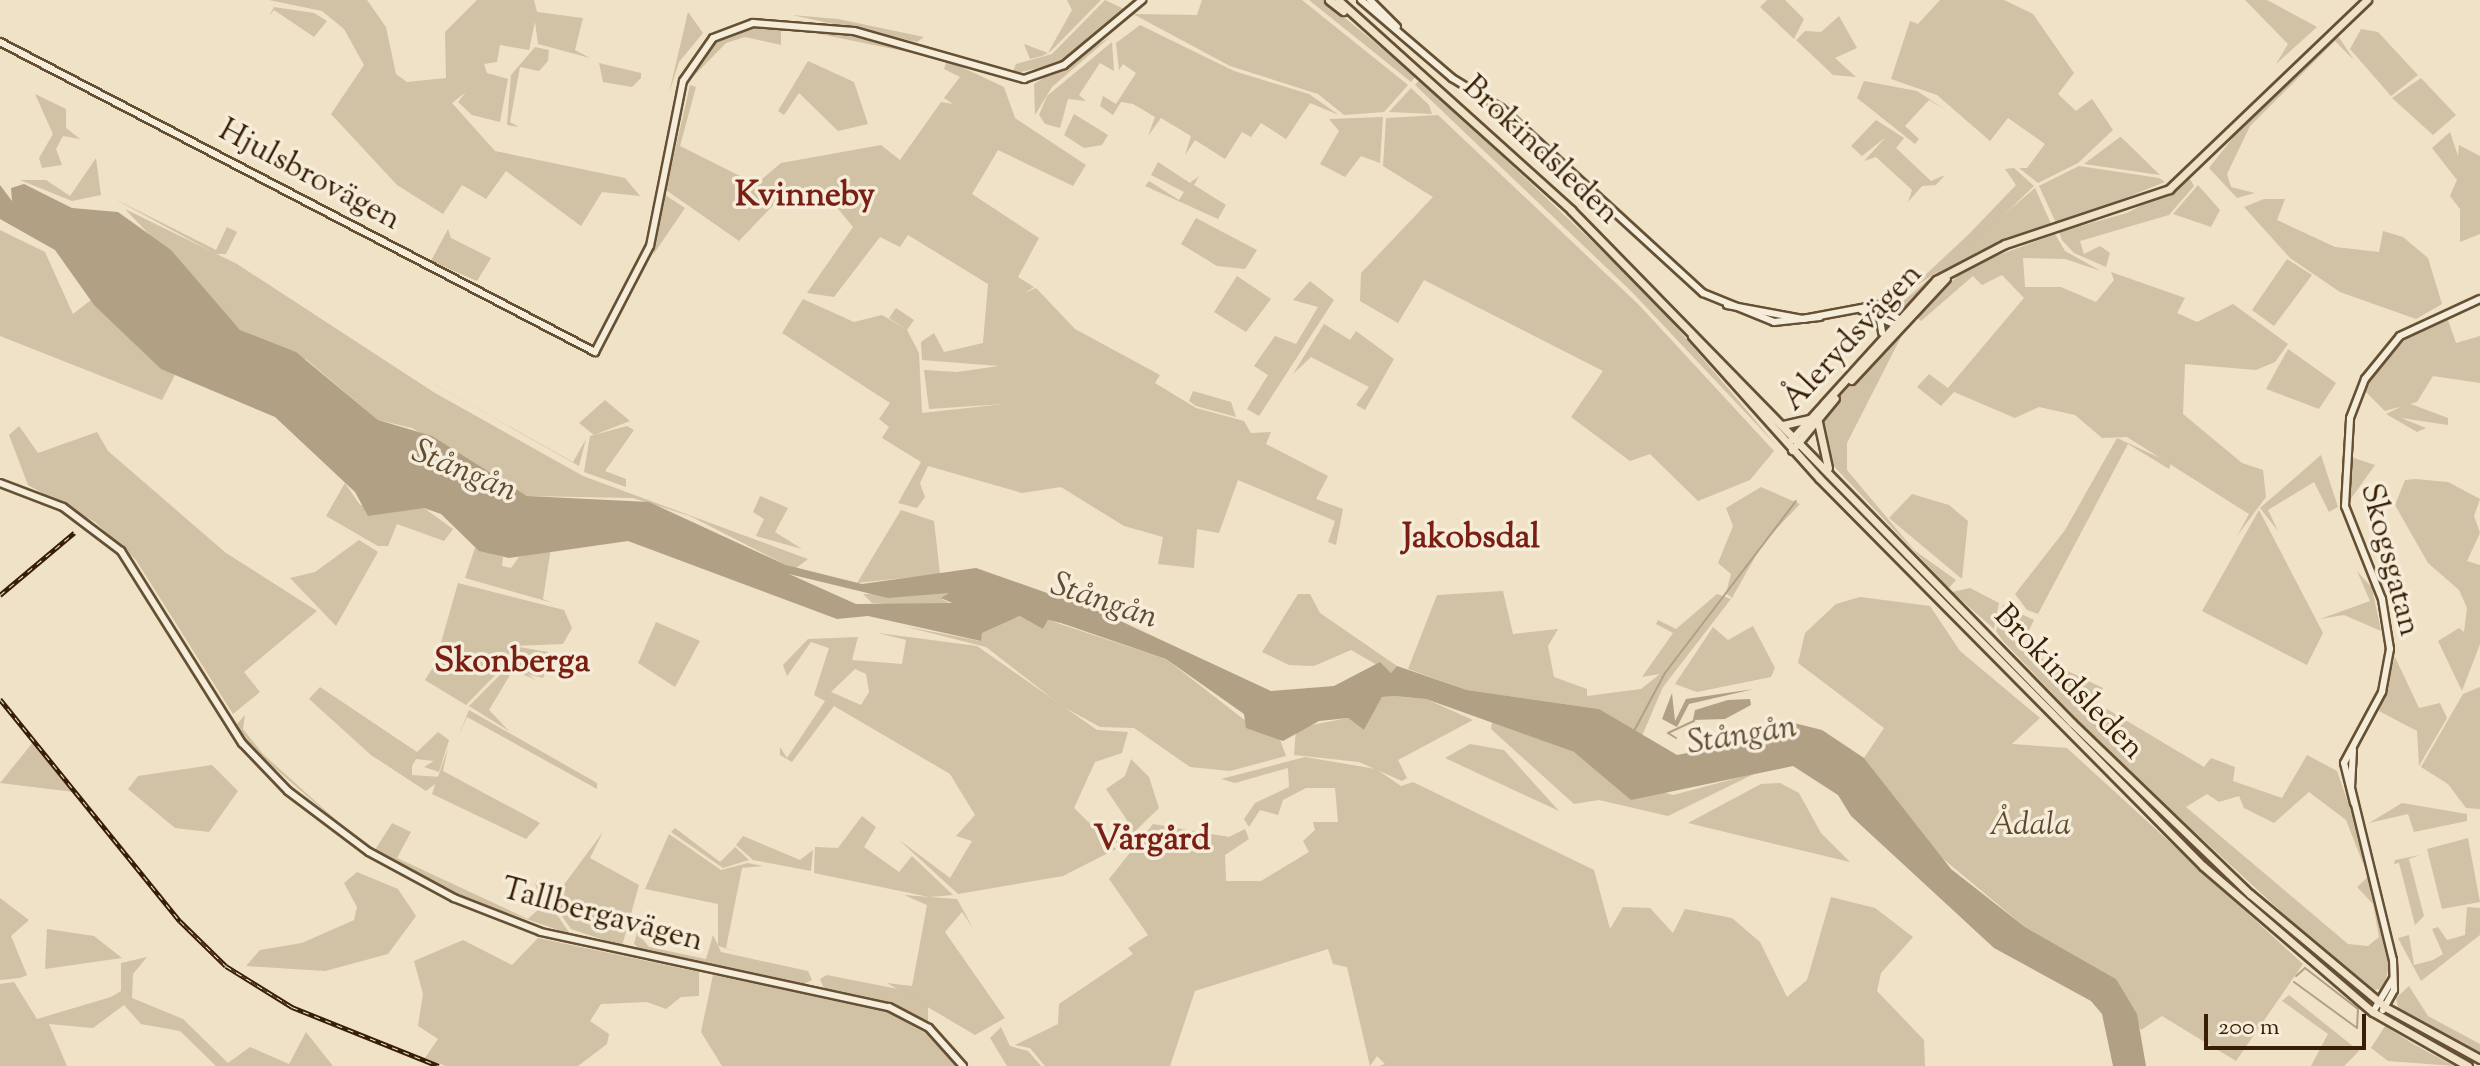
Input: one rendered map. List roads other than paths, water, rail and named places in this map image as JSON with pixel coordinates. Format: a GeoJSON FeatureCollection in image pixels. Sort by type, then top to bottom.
{"type":"FeatureCollection","features":[{"type":"Feature","properties":{"kind":"main road","name":"Brokindsleden"},"geometry":{"type":"LineString","coordinates":[[1329,0],[1386,43]]}},
{"type":"Feature","properties":{"kind":"main road","name":"Brokindsleden"},"geometry":{"type":"LineString","coordinates":[[1338,0],[1658,297],[2117,768],[2368,994],[2382,1005],[2480,1059]]}},
{"type":"Feature","properties":{"kind":"main road","name":"Ålerydsvägen"},"geometry":{"type":"LineString","coordinates":[[1789,447],[1898,322],[1957,268],[2005,244],[2169,189],[2367,0]]}},
{"type":"Feature","properties":{"kind":"main road","name":"Brokindsleden"},"geometry":{"type":"LineString","coordinates":[[1658,297],[1789,447],[2129,795],[2376,1014],[2468,1066]]}},
{"type":"Feature","properties":{"kind":"main road","name":"Ålerydsvägen"},"geometry":{"type":"LineString","coordinates":[[1814,419],[1882,333],[1898,322]]}},
{"type":"Feature","properties":{"kind":"main road"},"geometry":{"type":"LineString","coordinates":[[1783,425],[1814,419],[1818,443],[1830,473]]}},
{"type":"Feature","properties":{"kind":"street","name":"Hjulsbrovägen"},"geometry":{"type":"LineString","coordinates":[[0,42],[595,352],[650,246],[683,81],[713,38],[753,23],[854,31],[1024,79],[1064,65],[1142,0]]}},
{"type":"Feature","properties":{"kind":"street"},"geometry":{"type":"LineString","coordinates":[[1361,0],[1407,39],[1501,108],[1720,303],[1820,317],[1878,305],[1898,322]]}},
{"type":"Feature","properties":{"kind":"street"},"geometry":{"type":"LineString","coordinates":[[1370,0],[1407,39]]}},
{"type":"Feature","properties":{"kind":"street","name":"Skogsgatan"},"geometry":{"type":"LineString","coordinates":[[2395,976],[2354,803],[2353,750],[2382,692],[2390,649],[2382,599],[2346,510],[2350,418],[2365,379],[2400,336],[2480,299]]}},
{"type":"Feature","properties":{"kind":"street"},"geometry":{"type":"LineString","coordinates":[[1850,310],[1877,310],[1898,322]]}},
{"type":"Feature","properties":{"kind":"street"},"geometry":{"type":"LineString","coordinates":[[1877,310],[1882,333]]}},
{"type":"Feature","properties":{"kind":"street","name":"Tallbergavägen"},"geometry":{"type":"LineString","coordinates":[[0,483],[63,507],[116,545],[151,589],[242,743],[288,791],[369,852],[454,898],[541,932],[889,1007],[929,1028],[963,1066]]}},
{"type":"Feature","properties":{"kind":"street"},"geometry":{"type":"LineString","coordinates":[[2376,1014],[2395,976]]}},
{"type":"Feature","properties":{"kind":"street"},"geometry":{"type":"LineString","coordinates":[[2382,1005],[2395,976]]}},
{"type":"Feature","properties":{"kind":"street"},"geometry":{"type":"LineString","coordinates":[[2368,994],[2388,987]]}},
{"type":"Feature","properties":{"kind":"water","name":"Stångån"},"geometry":{"type":"Polygon","coordinates":[[[24,184],[72,208],[118,212],[171,250],[240,330],[296,352],[378,420],[432,436],[527,496],[649,502],[786,565],[862,584],[976,568],[1101,612],[1271,691],[1334,686],[1380,662],[1391,673],[1397,666],[1467,690],[1599,709],[1677,755],[1770,737],[1786,721],[1822,730],[1864,758],[1951,869],[2025,927],[2116,979],[2137,1014],[2146,1066],[2113,1066],[2102,1014],[2091,1001],[1994,948],[1851,816],[1838,795],[1793,766],[1631,800],[1574,752],[1426,699],[1394,696],[1382,697],[1364,730],[1348,718],[1319,721],[1283,741],[1246,728],[1244,714],[1166,659],[1061,623],[1048,620],[1043,629],[1020,616],[982,633],[981,641],[868,616],[837,619],[628,541],[509,558],[479,551],[441,514],[424,508],[368,516],[355,492],[275,417],[161,369],[94,305],[55,250],[0,219],[0,185],[12,201],[11,188],[24,184]],[[789,574],[856,604],[952,603],[941,598],[949,593],[888,598],[789,574]]]}},
{"type":"Feature","properties":{"kind":"water"},"geometry":{"type":"Polygon","coordinates":[[[1754,689],[1689,704],[1677,727],[1662,719],[1672,693],[1675,721],[1686,699],[1754,689]]]}},
{"type":"Feature","properties":{"kind":"water"},"geometry":{"type":"Polygon","coordinates":[[[1750,699],[1751,705],[1725,719],[1693,720],[1695,710],[1728,700],[1750,699]]]}},
{"type":"Feature","properties":{"kind":"waterway"},"geometry":{"type":"LineString","coordinates":[[1634,731],[1665,673],[1796,501]]}},
{"type":"Feature","properties":{"kind":"waterway","name":"Stångån"},"geometry":{"type":"LineString","coordinates":[[1676,738],[1668,733],[1694,721]]}},
{"type":"Feature","properties":{"kind":"waterway"},"geometry":{"type":"LineString","coordinates":[[2294,982],[2357,1028],[2358,1009],[2305,968],[2296,976]]}},
{"type":"Feature","properties":{"kind":"railway"},"geometry":{"type":"LineString","coordinates":[[0,595],[74,533]]}},
{"type":"Feature","properties":{"kind":"railway"},"geometry":{"type":"LineString","coordinates":[[0,699],[180,921],[226,966],[292,1007],[439,1066]]}},
{"type":"Feature","properties":{"kind":"district","name":"Kvinneby"},"geometry":{"type":"Point","coordinates":[805,197]}},
{"type":"Feature","properties":{"kind":"district","name":"Jakobsdal"},"geometry":{"type":"Point","coordinates":[1471,539]}},
{"type":"Feature","properties":{"kind":"district","name":"Skonberga"},"geometry":{"type":"Point","coordinates":[512,663]}},
{"type":"Feature","properties":{"kind":"district","name":"Vårgård"},"geometry":{"type":"Point","coordinates":[1152,841]}},
{"type":"Feature","properties":{"kind":"park label","name":"Ådala"},"geometry":{"type":"Point","coordinates":[2030,826]}}]}
